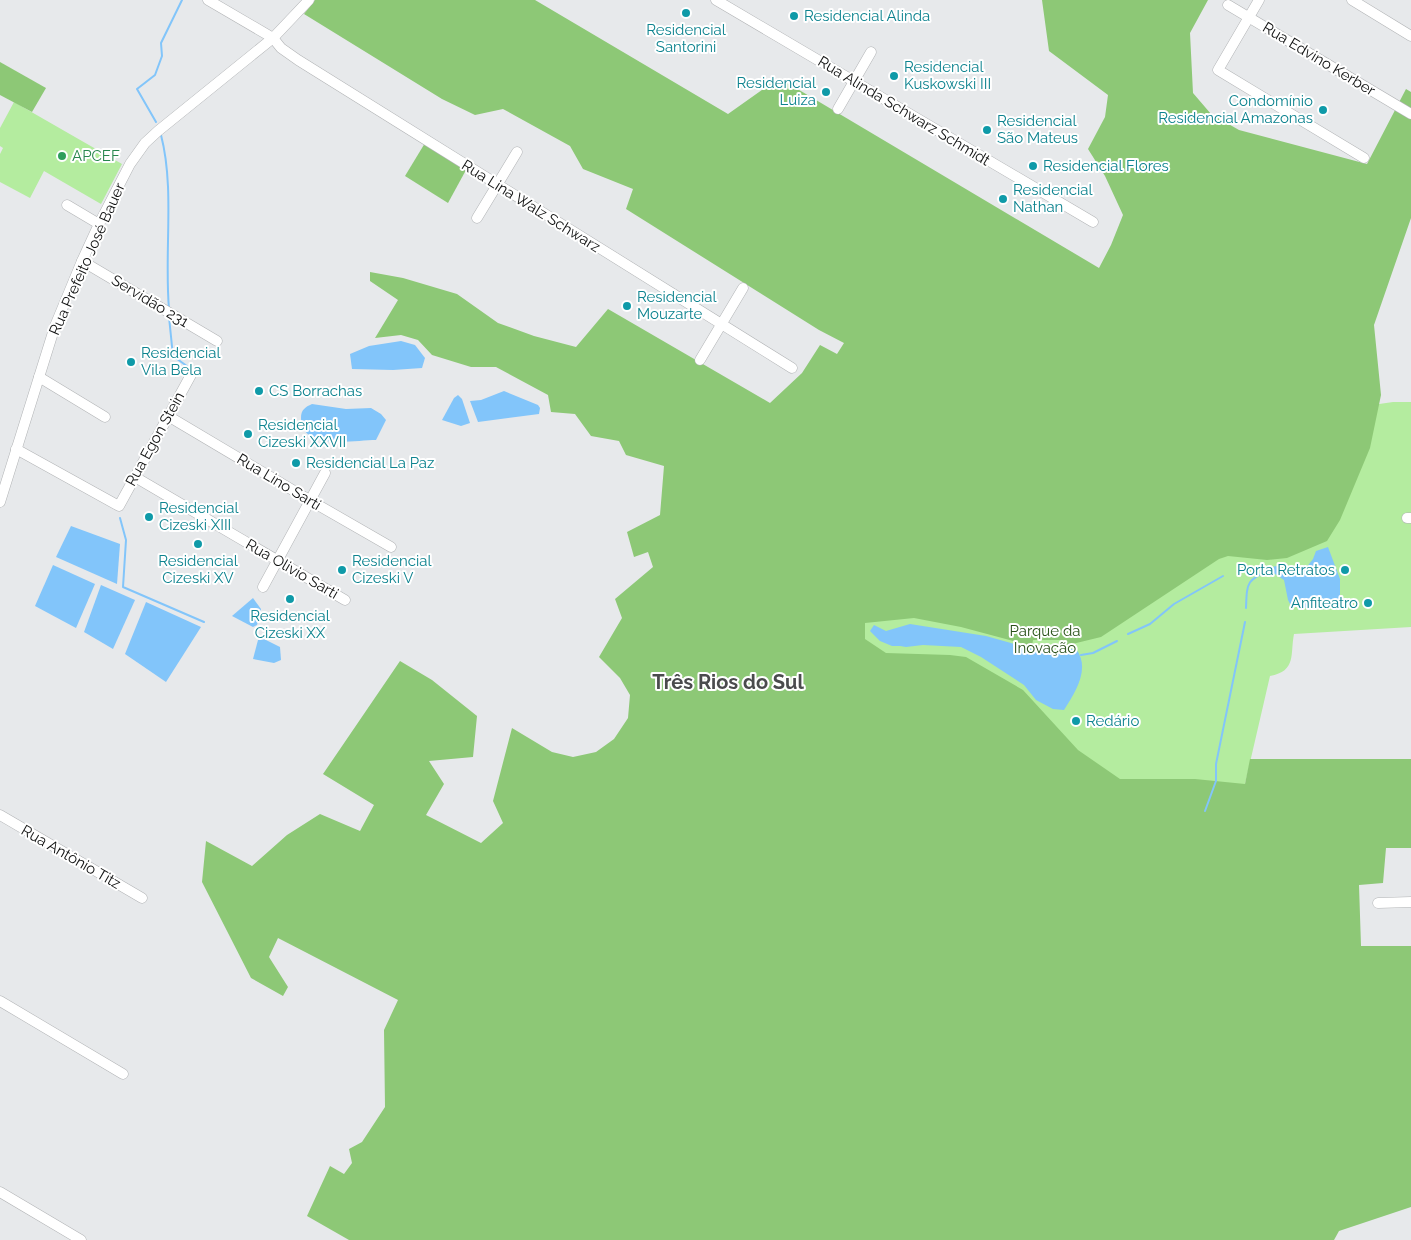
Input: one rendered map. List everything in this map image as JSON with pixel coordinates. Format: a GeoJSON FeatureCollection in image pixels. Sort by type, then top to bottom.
{"type":"FeatureCollection","features":[{"type":"Feature","properties":{"kind":"street","name":"Rua Lina Walz Schwarz"},"geometry":{"type":"LineString","coordinates":[[208,0],[273,38],[281,48],[298,60],[792,368]]}},
{"type":"Feature","properties":{"kind":"street","name":"Rua Prefeito José Bauer"},"geometry":{"type":"LineString","coordinates":[[0,502],[55,326],[99,224],[130,164],[145,143],[164,125],[273,38],[309,0]]}},
{"type":"Feature","properties":{"kind":"street","name":"Rua Alinda Schwarz Schmidt"},"geometry":{"type":"LineString","coordinates":[[716,0],[1093,222]]}},
{"type":"Feature","properties":{"kind":"street"},"geometry":{"type":"LineString","coordinates":[[1260,0],[1218,70],[1364,158]]}},
{"type":"Feature","properties":{"kind":"street"},"geometry":{"type":"LineString","coordinates":[[1352,0],[1411,36]]}},
{"type":"Feature","properties":{"kind":"street","name":"Rua Edvino Kerber"},"geometry":{"type":"LineString","coordinates":[[1228,5],[1411,114]]}},
{"type":"Feature","properties":{"kind":"street"},"geometry":{"type":"LineString","coordinates":[[838,109],[871,52]]}},
{"type":"Feature","properties":{"kind":"street"},"geometry":{"type":"LineString","coordinates":[[477,218],[517,152]]}},
{"type":"Feature","properties":{"kind":"street"},"geometry":{"type":"LineString","coordinates":[[67,205],[99,224]]}},
{"type":"Feature","properties":{"kind":"street","name":"Servidão 231"},"geometry":{"type":"LineString","coordinates":[[82,261],[217,341]]}},
{"type":"Feature","properties":{"kind":"street"},"geometry":{"type":"LineString","coordinates":[[700,360],[743,288]]}},
{"type":"Feature","properties":{"kind":"street","name":"Rua Egon Stein"},"geometry":{"type":"LineString","coordinates":[[16,449],[119,506],[192,373]]}},
{"type":"Feature","properties":{"kind":"street"},"geometry":{"type":"LineString","coordinates":[[39,378],[105,417]]}},
{"type":"Feature","properties":{"kind":"street","name":"Rua Lino Sarti"},"geometry":{"type":"LineString","coordinates":[[168,416],[391,547]]}},
{"type":"Feature","properties":{"kind":"street"},"geometry":{"type":"LineString","coordinates":[[263,587],[325,473]]}},
{"type":"Feature","properties":{"kind":"street","name":"Rua Olivio Sarti"},"geometry":{"type":"LineString","coordinates":[[135,477],[345,600]]}},
{"type":"Feature","properties":{"kind":"street","name":"Rua Antônio Titz"},"geometry":{"type":"LineString","coordinates":[[0,815],[142,898]]}},
{"type":"Feature","properties":{"kind":"street"},"geometry":{"type":"LineString","coordinates":[[1378,903],[1411,902]]}},
{"type":"Feature","properties":{"kind":"street"},"geometry":{"type":"LineString","coordinates":[[0,1001],[123,1074]]}},
{"type":"Feature","properties":{"kind":"street"},"geometry":{"type":"LineString","coordinates":[[0,1192],[81,1240]]}},
{"type":"Feature","properties":{"kind":"green space"},"geometry":{"type":"Polygon","coordinates":[[[315,0],[535,0],[728,114],[779,78],[1099,268],[1123,215],[1105,176],[1088,149],[1105,117],[1108,95],[1049,51],[1042,0],[1208,0],[1190,33],[1193,93],[1211,114],[1239,130],[1367,164],[1406,89],[1411,92],[1411,218],[1374,325],[1381,395],[1370,448],[1340,520],[1327,541],[1287,558],[1267,560],[1228,556],[1219,559],[1101,637],[1064,646],[1064,640],[1033,640],[1032,646],[961,627],[914,618],[865,623],[865,639],[886,653],[966,657],[1023,690],[1078,750],[1120,779],[1195,779],[1245,784],[1250,759],[1411,759],[1411,848],[1386,848],[1383,883],[1359,885],[1361,946],[1411,946],[1411,1207],[1339,1231],[1334,1240],[349,1240],[307,1216],[330,1166],[344,1174],[352,1163],[349,1149],[362,1142],[385,1107],[384,1030],[398,1000],[278,938],[269,957],[288,987],[283,996],[251,978],[202,882],[206,841],[252,866],[287,835],[320,814],[360,831],[374,805],[323,774],[400,661],[432,680],[477,716],[473,757],[429,761],[444,784],[426,815],[481,843],[503,823],[493,801],[512,728],[552,752],[573,757],[596,752],[614,739],[628,718],[630,695],[620,678],[599,657],[622,618],[615,599],[653,567],[648,552],[634,557],[627,532],[660,515],[664,466],[626,455],[619,441],[591,436],[575,414],[551,412],[548,395],[496,367],[471,367],[432,355],[418,340],[401,335],[375,338],[398,300],[370,281],[370,272],[403,278],[457,294],[498,323],[534,336],[576,347],[608,309],[770,403],[802,373],[820,345],[837,354],[844,343],[819,330],[626,209],[633,189],[583,169],[570,146],[503,109],[475,115],[442,99],[304,14],[315,0]]]}},
{"type":"Feature","properties":{"kind":"green space"},"geometry":{"type":"Polygon","coordinates":[[[0,62],[46,88],[32,112],[0,95],[0,62]]]}},
{"type":"Feature","properties":{"kind":"green space","name":"APCEF"},"geometry":{"type":"Polygon","coordinates":[[[14,102],[122,164],[101,204],[44,171],[30,198],[0,182],[0,154],[3,148],[0,146],[0,128],[14,102]]]}},
{"type":"Feature","properties":{"kind":"green space"},"geometry":{"type":"Polygon","coordinates":[[[425,143],[466,170],[448,203],[405,176],[425,143]]]}},
{"type":"Feature","properties":{"kind":"green space","name":"Parque da Inovação"},"geometry":{"type":"Polygon","coordinates":[[[1393,402],[1411,402],[1411,627],[1294,634],[1291,661],[1285,670],[1270,676],[1245,784],[1124,861],[646,656],[1338,410],[1393,402]]]}},
{"type":"Feature","properties":{"kind":"water"},"geometry":{"type":"Polygon","coordinates":[[[401,341],[415,345],[425,358],[422,368],[393,370],[352,369],[350,354],[369,346],[401,341]]]}},
{"type":"Feature","properties":{"kind":"water"},"geometry":{"type":"Polygon","coordinates":[[[504,391],[538,405],[540,408],[539,414],[478,422],[470,401],[481,400],[504,391]]]}},
{"type":"Feature","properties":{"kind":"water"},"geometry":{"type":"Polygon","coordinates":[[[458,395],[462,399],[470,423],[461,426],[442,420],[454,398],[458,395]]]}},
{"type":"Feature","properties":{"kind":"water"},"geometry":{"type":"Polygon","coordinates":[[[312,404],[346,409],[371,408],[381,414],[386,420],[376,440],[342,442],[319,439],[309,435],[303,428],[301,418],[304,409],[312,404]]]}},
{"type":"Feature","properties":{"kind":"water"},"geometry":{"type":"Polygon","coordinates":[[[71,526],[120,544],[117,584],[56,557],[71,526]]]}},
{"type":"Feature","properties":{"kind":"water"},"geometry":{"type":"Polygon","coordinates":[[[1328,547],[1340,579],[1340,602],[1333,607],[1301,608],[1290,604],[1284,580],[1272,572],[1271,569],[1275,566],[1292,570],[1306,568],[1316,551],[1328,547]]]}},
{"type":"Feature","properties":{"kind":"water"},"geometry":{"type":"Polygon","coordinates":[[[53,565],[95,584],[76,628],[35,606],[53,565]]]}},
{"type":"Feature","properties":{"kind":"water"},"geometry":{"type":"Polygon","coordinates":[[[101,585],[135,600],[113,649],[84,632],[101,585]]]}},
{"type":"Feature","properties":{"kind":"water"},"geometry":{"type":"Polygon","coordinates":[[[253,598],[261,609],[257,625],[253,627],[232,616],[253,598]]]}},
{"type":"Feature","properties":{"kind":"water"},"geometry":{"type":"Polygon","coordinates":[[[146,602],[201,627],[166,682],[125,654],[146,602]]]}},
{"type":"Feature","properties":{"kind":"water"},"geometry":{"type":"Polygon","coordinates":[[[910,624],[986,636],[1039,651],[1076,649],[1082,664],[1080,680],[1064,710],[1053,709],[1036,700],[1024,685],[981,657],[961,647],[892,646],[880,641],[870,631],[874,625],[886,631],[910,624]]]}},
{"type":"Feature","properties":{"kind":"water"},"geometry":{"type":"Polygon","coordinates":[[[264,639],[280,647],[281,660],[274,663],[253,659],[258,640],[264,639]]]}},
{"type":"Feature","properties":{"kind":"waterway"},"geometry":{"type":"LineString","coordinates":[[156,122],[137,89],[155,75],[162,56],[161,43],[182,0]]}},
{"type":"Feature","properties":{"kind":"waterway"},"geometry":{"type":"LineString","coordinates":[[161,135],[167,177],[169,309]]}},
{"type":"Feature","properties":{"kind":"waterway"},"geometry":{"type":"LineString","coordinates":[[169,317],[173,356],[191,369]]}},
{"type":"Feature","properties":{"kind":"waterway"},"geometry":{"type":"LineString","coordinates":[[120,518],[126,540],[123,587],[204,622]]}},
{"type":"Feature","properties":{"kind":"waterway"},"geometry":{"type":"LineString","coordinates":[[1246,608],[1250,583],[1257,576],[1271,569]]}},
{"type":"Feature","properties":{"kind":"waterway"},"geometry":{"type":"LineString","coordinates":[[1128,634],[1150,624],[1174,604],[1223,576]]}},
{"type":"Feature","properties":{"kind":"waterway"},"geometry":{"type":"LineString","coordinates":[[1205,811],[1216,781],[1216,764],[1245,622]]}},
{"type":"Feature","properties":{"kind":"waterway"},"geometry":{"type":"LineString","coordinates":[[1081,655],[1093,653],[1117,641]]}},
{"type":"Feature","properties":{"kind":"place","name":"Residencial Santorini"},"geometry":{"type":"Point","coordinates":[686,13]}},
{"type":"Feature","properties":{"kind":"place","name":"Residencial Alinda"},"geometry":{"type":"Point","coordinates":[794,16]}},
{"type":"Feature","properties":{"kind":"place","name":"Residencial Kuskowski III"},"geometry":{"type":"Point","coordinates":[894,76]}},
{"type":"Feature","properties":{"kind":"place","name":"Residencial Luiza"},"geometry":{"type":"Point","coordinates":[826,92]}},
{"type":"Feature","properties":{"kind":"place","name":"Condomínio Residencial Amazonas"},"geometry":{"type":"Point","coordinates":[1323,110]}},
{"type":"Feature","properties":{"kind":"place","name":"Residencial São Mateus"},"geometry":{"type":"Point","coordinates":[987,130]}},
{"type":"Feature","properties":{"kind":"place","name":"APCEF"},"geometry":{"type":"Point","coordinates":[62,156]}},
{"type":"Feature","properties":{"kind":"place","name":"Residencial Flores"},"geometry":{"type":"Point","coordinates":[1033,166]}},
{"type":"Feature","properties":{"kind":"place","name":"Residencial Nathan"},"geometry":{"type":"Point","coordinates":[1003,199]}},
{"type":"Feature","properties":{"kind":"place","name":"Residencial Mouzarte"},"geometry":{"type":"Point","coordinates":[627,306]}},
{"type":"Feature","properties":{"kind":"place","name":"Residencial Vila Bela"},"geometry":{"type":"Point","coordinates":[131,362]}},
{"type":"Feature","properties":{"kind":"place","name":"CS Borrachas"},"geometry":{"type":"Point","coordinates":[259,391]}},
{"type":"Feature","properties":{"kind":"place","name":"Residencial Cizeski XXVII"},"geometry":{"type":"Point","coordinates":[248,434]}},
{"type":"Feature","properties":{"kind":"place","name":"Residencial La Paz"},"geometry":{"type":"Point","coordinates":[296,463]}},
{"type":"Feature","properties":{"kind":"place","name":"Residencial Cizeski XIII"},"geometry":{"type":"Point","coordinates":[149,517]}},
{"type":"Feature","properties":{"kind":"place","name":"Residencial Cizeski XV"},"geometry":{"type":"Point","coordinates":[198,544]}},
{"type":"Feature","properties":{"kind":"place","name":"Residencial Cizeski V"},"geometry":{"type":"Point","coordinates":[342,570]}},
{"type":"Feature","properties":{"kind":"place","name":"Porta Retratos"},"geometry":{"type":"Point","coordinates":[1345,570]}},
{"type":"Feature","properties":{"kind":"place","name":"Residencial Cizeski XX"},"geometry":{"type":"Point","coordinates":[290,599]}},
{"type":"Feature","properties":{"kind":"place","name":"Anfiteatro"},"geometry":{"type":"Point","coordinates":[1368,603]}},
{"type":"Feature","properties":{"kind":"place","name":"Redário"},"geometry":{"type":"Point","coordinates":[1076,721]}},
{"type":"Feature","properties":{"kind":"district","name":"Três Rios do Sul"},"geometry":{"type":"Point","coordinates":[728,682]}}]}
